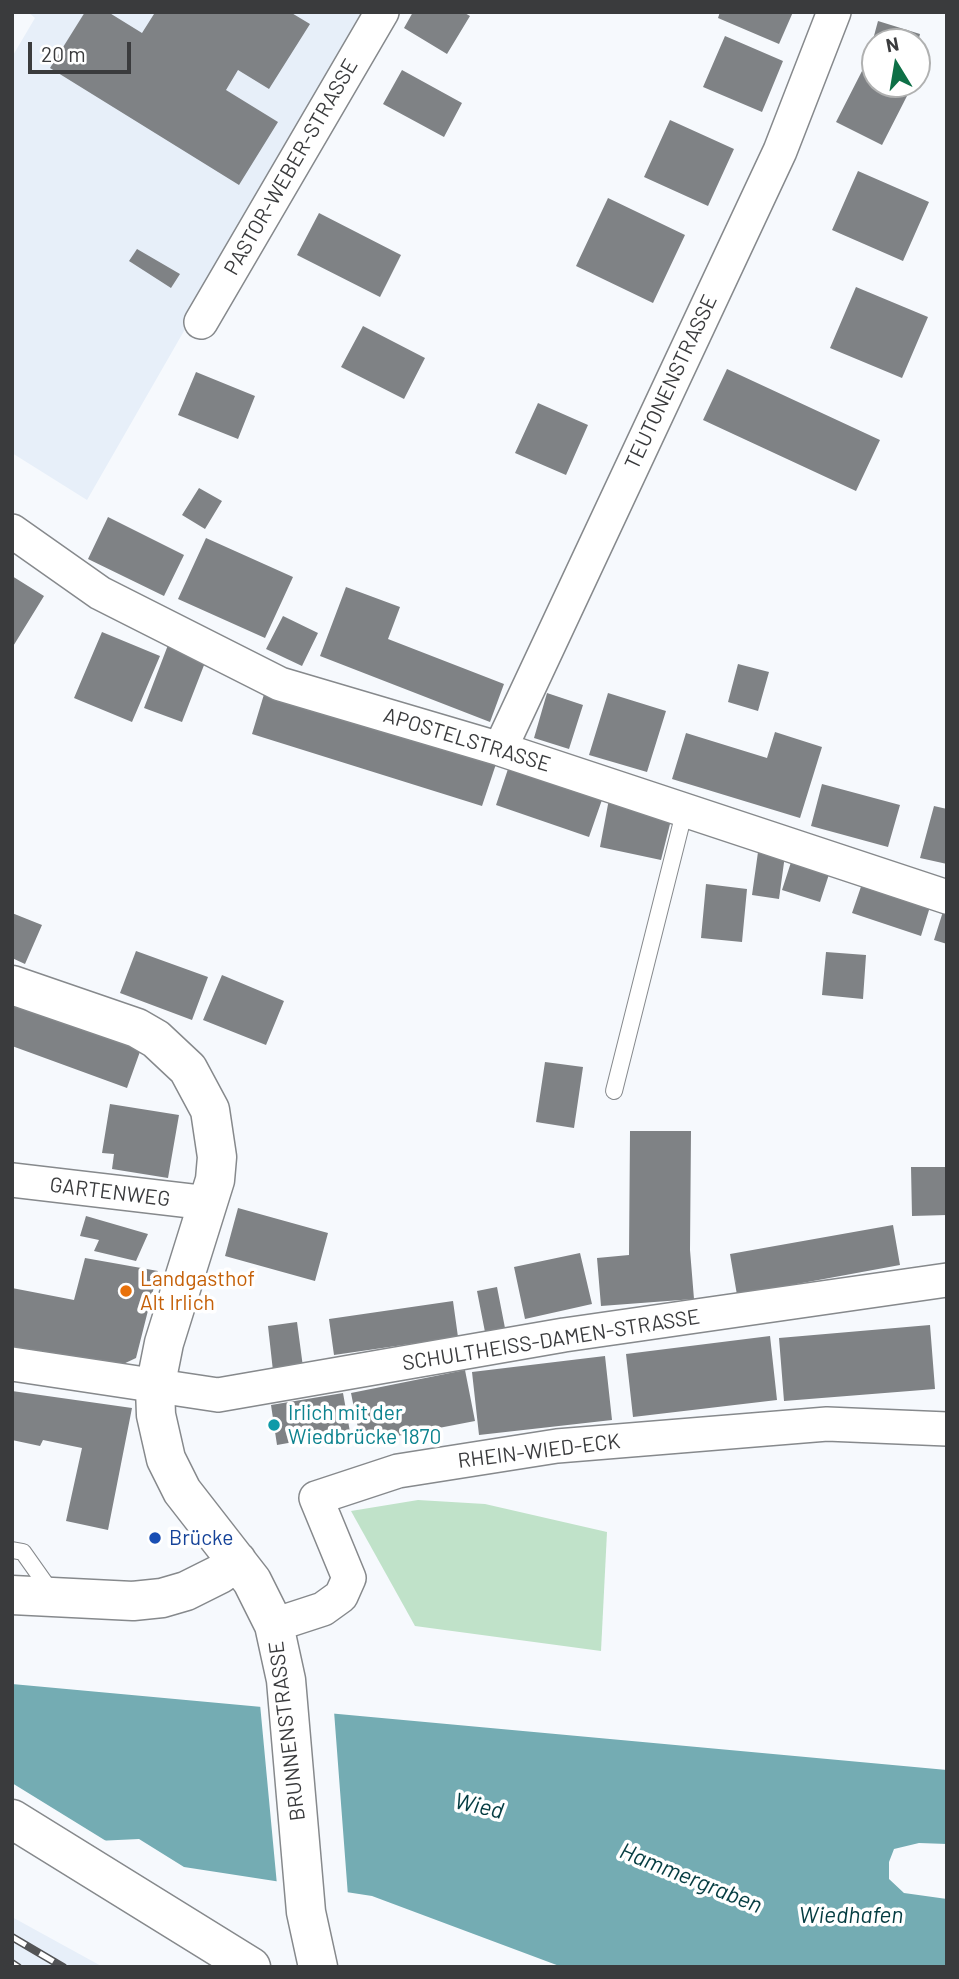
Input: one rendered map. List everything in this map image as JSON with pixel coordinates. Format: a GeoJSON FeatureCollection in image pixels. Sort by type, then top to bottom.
{"type":"FeatureCollection","features":[{"type":"Feature","properties":{"kind":"street","name":"PASTOR-WEBER-STRASSE"},"geometry":{"type":"LineString","coordinates":[[201,322],[382,12]]}},
{"type":"Feature","properties":{"kind":"street","name":"TEUTONENSTRASSE"},"geometry":{"type":"LineString","coordinates":[[500,748],[780,151],[834,12]]}},
{"type":"Feature","properties":{"kind":"street","name":"APOSTELSTRASSE"},"geometry":{"type":"LineString","coordinates":[[12,531],[100,593],[280,684],[500,748],[947,897]]}},
{"type":"Feature","properties":{"kind":"street","name":"BRUNNENSTRASSE"},"geometry":{"type":"LineString","coordinates":[[12,985],[137,1028],[165,1046],[188,1069],[201,1089],[216,1133],[216,1168],[208,1203],[173,1311],[155,1388],[158,1431],[171,1472],[182,1491],[258,1591],[274,1625],[286,1680],[306,1912],[318,1967]]}},
{"type":"Feature","properties":{"kind":"street","name":"GARTENWEG"},"geometry":{"type":"LineString","coordinates":[[12,1180],[208,1203]]}},
{"type":"Feature","properties":{"kind":"street","name":"SCHULTHEISS-DAMEN-STRASSE"},"geometry":{"type":"LineString","coordinates":[[12,1364],[155,1388],[218,1395],[564,1335],[947,1280]]}},
{"type":"Feature","properties":{"kind":"street","name":"RHEIN-WIED-ECK"},"geometry":{"type":"LineString","coordinates":[[274,1625],[323,1609],[341,1596],[349,1578],[316,1498],[398,1471],[556,1446],[827,1424],[947,1429]]}},
{"type":"Feature","properties":{"kind":"street"},"geometry":{"type":"LineString","coordinates":[[12,1595],[133,1601],[163,1598],[198,1585],[237,1561]]}},
{"type":"Feature","properties":{"kind":"street"},"geometry":{"type":"LineString","coordinates":[[12,1819],[251,1967]]}},
{"type":"Feature","properties":{"kind":"lane"},"geometry":{"type":"LineString","coordinates":[[614,1091],[685,809]]}},
{"type":"Feature","properties":{"kind":"lane"},"geometry":{"type":"LineString","coordinates":[[12,1550],[23,1552],[55,1597]]}},
{"type":"Feature","properties":{"kind":"shaded area"},"geometry":{"type":"Polygon","coordinates":[[[28,12],[367,12],[87,500],[12,453],[12,57],[35,18],[28,12]]]}},
{"type":"Feature","properties":{"kind":"shaded area"},"geometry":{"type":"Polygon","coordinates":[[[12,1917],[103,1967],[12,1967],[12,1917]]]}},
{"type":"Feature","properties":{"kind":"green space"},"geometry":{"type":"Polygon","coordinates":[[[418,1500],[485,1504],[607,1532],[601,1651],[415,1626],[351,1511],[418,1500]]]}},
{"type":"Feature","properties":{"kind":"water"},"geometry":{"type":"Polygon","coordinates":[[[12,1684],[947,1770],[947,1844],[919,1843],[894,1849],[889,1862],[889,1879],[904,1893],[947,1899],[947,1967],[562,1967],[372,1896],[184,1867],[139,1839],[12,1845],[12,1684]]]}},
{"type":"Feature","properties":{"kind":"pier"},"geometry":{"type":"Polygon","coordinates":[[[260,1704],[334,1711],[348,1896],[277,1885],[260,1704]]]}},
{"type":"Feature","properties":{"kind":"pier"},"geometry":{"type":"Polygon","coordinates":[[[12,1783],[111,1844],[21,1848],[12,1843],[12,1783]]]}},
{"type":"Feature","properties":{"kind":"building"},"geometry":{"type":"Polygon","coordinates":[[[85,12],[108,12],[142,33],[154,14],[150,12],[290,12],[310,24],[269,89],[238,70],[226,90],[278,122],[239,185],[50,68],[85,12]]]}},
{"type":"Feature","properties":{"kind":"building"},"geometry":{"type":"Polygon","coordinates":[[[413,12],[463,12],[470,16],[447,54],[404,28],[413,12]]]}},
{"type":"Feature","properties":{"kind":"building"},"geometry":{"type":"Polygon","coordinates":[[[720,12],[793,12],[779,44],[718,18],[720,12]]]}},
{"type":"Feature","properties":{"kind":"building"},"geometry":{"type":"Polygon","coordinates":[[[878,21],[901,28],[876,28],[878,21]]]}},
{"type":"Feature","properties":{"kind":"building"},"geometry":{"type":"Polygon","coordinates":[[[725,36],[783,61],[762,112],[703,87],[725,36]]]}},
{"type":"Feature","properties":{"kind":"building"},"geometry":{"type":"Polygon","coordinates":[[[402,70],[462,103],[444,137],[383,104],[402,70]]]}},
{"type":"Feature","properties":{"kind":"building"},"geometry":{"type":"Polygon","coordinates":[[[861,73],[861,98],[906,98],[882,145],[836,122],[861,73]]]}},
{"type":"Feature","properties":{"kind":"building"},"geometry":{"type":"Polygon","coordinates":[[[670,120],[734,149],[708,206],[644,177],[670,120]]]}},
{"type":"Feature","properties":{"kind":"building"},"geometry":{"type":"Polygon","coordinates":[[[858,171],[929,202],[903,261],[832,230],[858,171]]]}},
{"type":"Feature","properties":{"kind":"building"},"geometry":{"type":"Polygon","coordinates":[[[608,198],[685,235],[653,303],[576,266],[608,198]]]}},
{"type":"Feature","properties":{"kind":"building"},"geometry":{"type":"Polygon","coordinates":[[[319,213],[401,255],[380,297],[297,255],[319,213]]]}},
{"type":"Feature","properties":{"kind":"building"},"geometry":{"type":"Polygon","coordinates":[[[137,249],[180,274],[171,288],[129,261],[137,249]]]}},
{"type":"Feature","properties":{"kind":"building"},"geometry":{"type":"Polygon","coordinates":[[[856,287],[928,317],[902,378],[830,348],[856,287]]]}},
{"type":"Feature","properties":{"kind":"building"},"geometry":{"type":"Polygon","coordinates":[[[363,326],[425,358],[404,399],[341,367],[363,326]]]}},
{"type":"Feature","properties":{"kind":"building"},"geometry":{"type":"Polygon","coordinates":[[[727,369],[880,440],[856,491],[703,420],[727,369]]]}},
{"type":"Feature","properties":{"kind":"building"},"geometry":{"type":"Polygon","coordinates":[[[196,372],[255,396],[238,439],[178,415],[196,372]]]}},
{"type":"Feature","properties":{"kind":"building"},"geometry":{"type":"Polygon","coordinates":[[[538,403],[588,425],[566,475],[515,453],[538,403]]]}},
{"type":"Feature","properties":{"kind":"building"},"geometry":{"type":"Polygon","coordinates":[[[199,488],[222,501],[205,529],[182,515],[199,488]]]}},
{"type":"Feature","properties":{"kind":"building"},"geometry":{"type":"Polygon","coordinates":[[[108,517],[184,555],[164,596],[88,559],[108,517]]]}},
{"type":"Feature","properties":{"kind":"building"},"geometry":{"type":"Polygon","coordinates":[[[206,538],[293,577],[265,638],[178,599],[206,538]]]}},
{"type":"Feature","properties":{"kind":"building"},"geometry":{"type":"Polygon","coordinates":[[[12,576],[44,596],[12,648],[12,576]]]}},
{"type":"Feature","properties":{"kind":"building"},"geometry":{"type":"Polygon","coordinates":[[[346,587],[400,607],[388,639],[504,684],[490,722],[320,656],[346,587]]]}},
{"type":"Feature","properties":{"kind":"building"},"geometry":{"type":"Polygon","coordinates":[[[283,616],[318,633],[302,666],[266,649],[283,616]]]}},
{"type":"Feature","properties":{"kind":"building"},"geometry":{"type":"Polygon","coordinates":[[[102,632],[160,656],[132,722],[74,698],[102,632]]]}},
{"type":"Feature","properties":{"kind":"building"},"geometry":{"type":"Polygon","coordinates":[[[168,645],[206,660],[182,722],[144,708],[168,645]]]}},
{"type":"Feature","properties":{"kind":"building"},"geometry":{"type":"Polygon","coordinates":[[[738,664],[769,672],[758,711],[728,702],[738,664]]]}},
{"type":"Feature","properties":{"kind":"building"},"geometry":{"type":"Polygon","coordinates":[[[265,691],[496,764],[482,806],[252,734],[265,691]]]}},
{"type":"Feature","properties":{"kind":"building"},"geometry":{"type":"Polygon","coordinates":[[[547,693],[583,705],[569,749],[534,738],[547,693]]]}},
{"type":"Feature","properties":{"kind":"building"},"geometry":{"type":"Polygon","coordinates":[[[608,693],[666,711],[647,772],[589,755],[608,693]]]}},
{"type":"Feature","properties":{"kind":"building"},"geometry":{"type":"Polygon","coordinates":[[[775,732],[822,747],[800,818],[672,779],[686,733],[767,758],[775,732]]]}},
{"type":"Feature","properties":{"kind":"building"},"geometry":{"type":"Polygon","coordinates":[[[509,766],[603,797],[589,837],[496,805],[509,766]]]}},
{"type":"Feature","properties":{"kind":"building"},"geometry":{"type":"Polygon","coordinates":[[[822,784],[900,805],[888,847],[811,826],[822,784]]]}},
{"type":"Feature","properties":{"kind":"building"},"geometry":{"type":"Polygon","coordinates":[[[609,799],[673,812],[661,860],[600,847],[609,799]]]}},
{"type":"Feature","properties":{"kind":"building"},"geometry":{"type":"Polygon","coordinates":[[[934,806],[947,809],[947,864],[920,858],[934,806]]]}},
{"type":"Feature","properties":{"kind":"building"},"geometry":{"type":"Polygon","coordinates":[[[759,845],[786,848],[779,899],[752,895],[759,845]]]}},
{"type":"Feature","properties":{"kind":"building"},"geometry":{"type":"Polygon","coordinates":[[[794,853],[832,865],[820,902],[782,890],[794,853]]]}},
{"type":"Feature","properties":{"kind":"building"},"geometry":{"type":"Polygon","coordinates":[[[865,875],[933,897],[921,936],[852,913],[865,875]]]}},
{"type":"Feature","properties":{"kind":"building"},"geometry":{"type":"Polygon","coordinates":[[[706,884],[747,889],[742,942],[701,938],[706,884]]]}},
{"type":"Feature","properties":{"kind":"building"},"geometry":{"type":"Polygon","coordinates":[[[947,902],[947,944],[934,940],[947,902]]]}},
{"type":"Feature","properties":{"kind":"building"},"geometry":{"type":"Polygon","coordinates":[[[12,913],[42,925],[25,964],[12,958],[12,913]]]}},
{"type":"Feature","properties":{"kind":"building"},"geometry":{"type":"Polygon","coordinates":[[[136,951],[208,977],[192,1020],[120,993],[136,951]]]}},
{"type":"Feature","properties":{"kind":"building"},"geometry":{"type":"Polygon","coordinates":[[[826,952],[866,955],[863,999],[822,995],[826,952]]]}},
{"type":"Feature","properties":{"kind":"building"},"geometry":{"type":"Polygon","coordinates":[[[222,975],[284,1001],[266,1045],[203,1020],[222,975]]]}},
{"type":"Feature","properties":{"kind":"building"},"geometry":{"type":"Polygon","coordinates":[[[12,999],[142,1046],[127,1088],[12,1046],[12,999]]]}},
{"type":"Feature","properties":{"kind":"building"},"geometry":{"type":"Polygon","coordinates":[[[545,1062],[583,1067],[574,1128],[536,1122],[545,1062]]]}},
{"type":"Feature","properties":{"kind":"building"},"geometry":{"type":"Polygon","coordinates":[[[110,1104],[179,1115],[168,1178],[112,1169],[114,1154],[102,1153],[110,1104]]]}},
{"type":"Feature","properties":{"kind":"building"},"geometry":{"type":"Polygon","coordinates":[[[630,1131],[691,1131],[690,1250],[694,1299],[601,1306],[597,1258],[629,1255],[630,1131]]]}},
{"type":"Feature","properties":{"kind":"building"},"geometry":{"type":"Polygon","coordinates":[[[911,1167],[947,1167],[947,1215],[912,1216],[911,1167]]]}},
{"type":"Feature","properties":{"kind":"building"},"geometry":{"type":"Polygon","coordinates":[[[238,1208],[328,1233],[315,1281],[225,1256],[238,1208]]]}},
{"type":"Feature","properties":{"kind":"building"},"geometry":{"type":"Polygon","coordinates":[[[86,1216],[148,1234],[136,1261],[94,1251],[99,1240],[80,1236],[86,1216]]]}},
{"type":"Feature","properties":{"kind":"building"},"geometry":{"type":"Polygon","coordinates":[[[893,1225],[900,1265],[737,1295],[730,1254],[893,1225]]]}},
{"type":"Feature","properties":{"kind":"building"},"geometry":{"type":"Polygon","coordinates":[[[580,1253],[592,1304],[525,1319],[514,1267],[580,1253]]]}},
{"type":"Feature","properties":{"kind":"building"},"geometry":{"type":"Polygon","coordinates":[[[85,1258],[158,1271],[136,1358],[119,1366],[12,1349],[12,1288],[74,1300],[85,1258]]]}},
{"type":"Feature","properties":{"kind":"building"},"geometry":{"type":"Polygon","coordinates":[[[497,1287],[505,1328],[485,1332],[477,1291],[497,1287]]]}},
{"type":"Feature","properties":{"kind":"building"},"geometry":{"type":"Polygon","coordinates":[[[453,1301],[458,1337],[334,1355],[329,1319],[453,1301]]]}},
{"type":"Feature","properties":{"kind":"building"},"geometry":{"type":"Polygon","coordinates":[[[297,1322],[303,1367],[273,1371],[268,1326],[297,1322]]]}},
{"type":"Feature","properties":{"kind":"building"},"geometry":{"type":"Polygon","coordinates":[[[930,1325],[935,1389],[784,1401],[779,1338],[930,1325]]]}},
{"type":"Feature","properties":{"kind":"building"},"geometry":{"type":"Polygon","coordinates":[[[770,1336],[777,1400],[633,1417],[626,1354],[770,1336]]]}},
{"type":"Feature","properties":{"kind":"building"},"geometry":{"type":"Polygon","coordinates":[[[605,1356],[612,1420],[479,1435],[472,1372],[605,1356]]]}},
{"type":"Feature","properties":{"kind":"building"},"geometry":{"type":"Polygon","coordinates":[[[465,1370],[475,1421],[361,1443],[351,1393],[465,1370]]]}},
{"type":"Feature","properties":{"kind":"building"},"geometry":{"type":"Polygon","coordinates":[[[12,1391],[132,1408],[108,1530],[66,1521],[82,1448],[43,1440],[40,1446],[12,1440],[12,1391]]]}},
{"type":"Feature","properties":{"kind":"building"},"geometry":{"type":"Polygon","coordinates":[[[343,1393],[350,1432],[277,1445],[271,1405],[343,1393]]]}},
{"type":"Feature","properties":{"kind":"railway"},"geometry":{"type":"LineString","coordinates":[[12,1937],[63,1967]]}},
{"type":"Feature","properties":{"kind":"railway"},"geometry":{"type":"LineString","coordinates":[[12,1963],[18,1967]]}},
{"type":"Feature","properties":{"kind":"place","name":"Landgasthof Alt Irlich"},"geometry":{"type":"Point","coordinates":[126,1291]}},
{"type":"Feature","properties":{"kind":"place","name":"Irlich mit der Wiedbrücke 1870"},"geometry":{"type":"Point","coordinates":[274,1425]}},
{"type":"Feature","properties":{"kind":"place","name":"Brücke"},"geometry":{"type":"Point","coordinates":[155,1538]}},
{"type":"Feature","properties":{"kind":"water label","name":"Wied"},"geometry":{"type":"Point","coordinates":[479,1806]}},
{"type":"Feature","properties":{"kind":"water label","name":"Hammergraben"},"geometry":{"type":"Point","coordinates":[691,1878]}},
{"type":"Feature","properties":{"kind":"water label","name":"Wiedhafen"},"geometry":{"type":"Point","coordinates":[851,1915]}}]}
